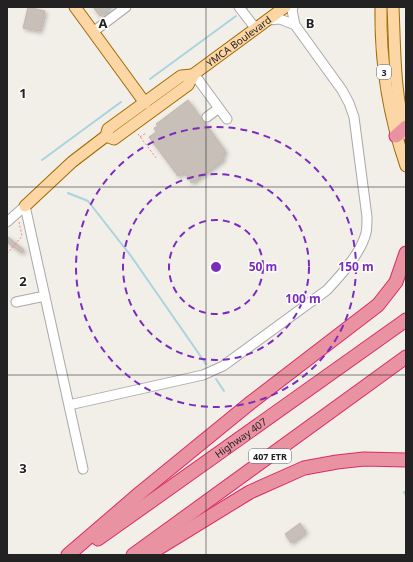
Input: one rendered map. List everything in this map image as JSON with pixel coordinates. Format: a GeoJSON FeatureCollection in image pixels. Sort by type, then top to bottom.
{"type":"FeatureCollection","features":[{"type":"Feature","properties":{"kind":"highway"},"geometry":{"type":"LineString","coordinates":[[68,555],[140,493],[248,404],[378,306],[396,282],[406,253]]}},
{"type":"Feature","properties":{"kind":"highway","name":"Highway 407"},"geometry":{"type":"LineString","coordinates":[[76,555],[406,320]]}},
{"type":"Feature","properties":{"kind":"highway","name":"407 ETR"},"geometry":{"type":"LineString","coordinates":[[133,555],[406,357]]}},
{"type":"Feature","properties":{"kind":"highway"},"geometry":{"type":"LineString","coordinates":[[146,555],[250,492],[304,468],[350,460],[406,460]]}},
{"type":"Feature","properties":{"kind":"main road"},"geometry":{"type":"LineString","coordinates":[[75,7],[148,107]]}},
{"type":"Feature","properties":{"kind":"main road","name":"YMCA Boulevard"},"geometry":{"type":"LineString","coordinates":[[21,210],[72,162],[106,136],[114,139],[148,107],[188,85],[193,74],[285,7]]}},
{"type":"Feature","properties":{"kind":"main road","name":"3"},"geometry":{"type":"LineString","coordinates":[[381,7],[381,33],[386,88],[403,131]]}},
{"type":"Feature","properties":{"kind":"main road","name":"3"},"geometry":{"type":"LineString","coordinates":[[393,7],[395,62],[406,166]]}},
{"type":"Feature","properties":{"kind":"street"},"geometry":{"type":"LineString","coordinates":[[92,32],[126,7]]}},
{"type":"Feature","properties":{"kind":"street"},"geometry":{"type":"LineString","coordinates":[[240,7],[256,29]]}},
{"type":"Feature","properties":{"kind":"street"},"geometry":{"type":"LineString","coordinates":[[69,405],[203,375],[213,371],[328,290],[340,277],[352,259],[366,233],[367,217],[354,117],[342,90],[294,25],[293,7]]}},
{"type":"Feature","properties":{"kind":"street"},"geometry":{"type":"LineString","coordinates":[[268,20],[280,19],[294,25]]}},
{"type":"Feature","properties":{"kind":"street"},"geometry":{"type":"LineString","coordinates":[[193,74],[226,119]]}},
{"type":"Feature","properties":{"kind":"street"},"geometry":{"type":"LineString","coordinates":[[207,117],[219,108]]}},
{"type":"Feature","properties":{"kind":"street"},"geometry":{"type":"LineString","coordinates":[[21,210],[30,230],[83,469]]}},
{"type":"Feature","properties":{"kind":"street"},"geometry":{"type":"LineString","coordinates":[[7,222],[21,210]]}},
{"type":"Feature","properties":{"kind":"street"},"geometry":{"type":"LineString","coordinates":[[7,229],[21,210]]}},
{"type":"Feature","properties":{"kind":"street"},"geometry":{"type":"LineString","coordinates":[[16,302],[45,296]]}},
{"type":"Feature","properties":{"kind":"path"},"geometry":{"type":"LineString","coordinates":[[136,132],[157,159]]}},
{"type":"Feature","properties":{"kind":"path"},"geometry":{"type":"LineString","coordinates":[[140,137],[146,133]]}},
{"type":"Feature","properties":{"kind":"building"},"geometry":{"type":"Polygon","coordinates":[[[28,7],[45,11],[40,31],[23,28],[28,7]]]}},
{"type":"Feature","properties":{"kind":"building"},"geometry":{"type":"Polygon","coordinates":[[[93,7],[113,7],[100,16],[93,7]]]}},
{"type":"Feature","properties":{"kind":"building"},"geometry":{"type":"Polygon","coordinates":[[[188,100],[226,152],[222,155],[224,159],[192,183],[184,172],[178,176],[149,137],[156,132],[154,128],[158,126],[156,124],[188,100]]]}},
{"type":"Feature","properties":{"kind":"building"},"geometry":{"type":"Polygon","coordinates":[[[7,236],[24,250],[22,253],[8,243],[7,236]]]}},
{"type":"Feature","properties":{"kind":"building"},"geometry":{"type":"Polygon","coordinates":[[[300,523],[306,532],[291,543],[285,534],[300,523]]]}},
{"type":"Feature","properties":{"kind":"waterway"},"geometry":{"type":"LineString","coordinates":[[150,79],[236,16]]}},
{"type":"Feature","properties":{"kind":"waterway"},"geometry":{"type":"LineString","coordinates":[[42,160],[121,102]]}},
{"type":"Feature","properties":{"kind":"waterway"},"geometry":{"type":"LineString","coordinates":[[68,193],[88,201],[131,256],[206,364]]}},
{"type":"Feature","properties":{"kind":"waterway"},"geometry":{"type":"LineString","coordinates":[[216,379],[224,391]]}}]}
